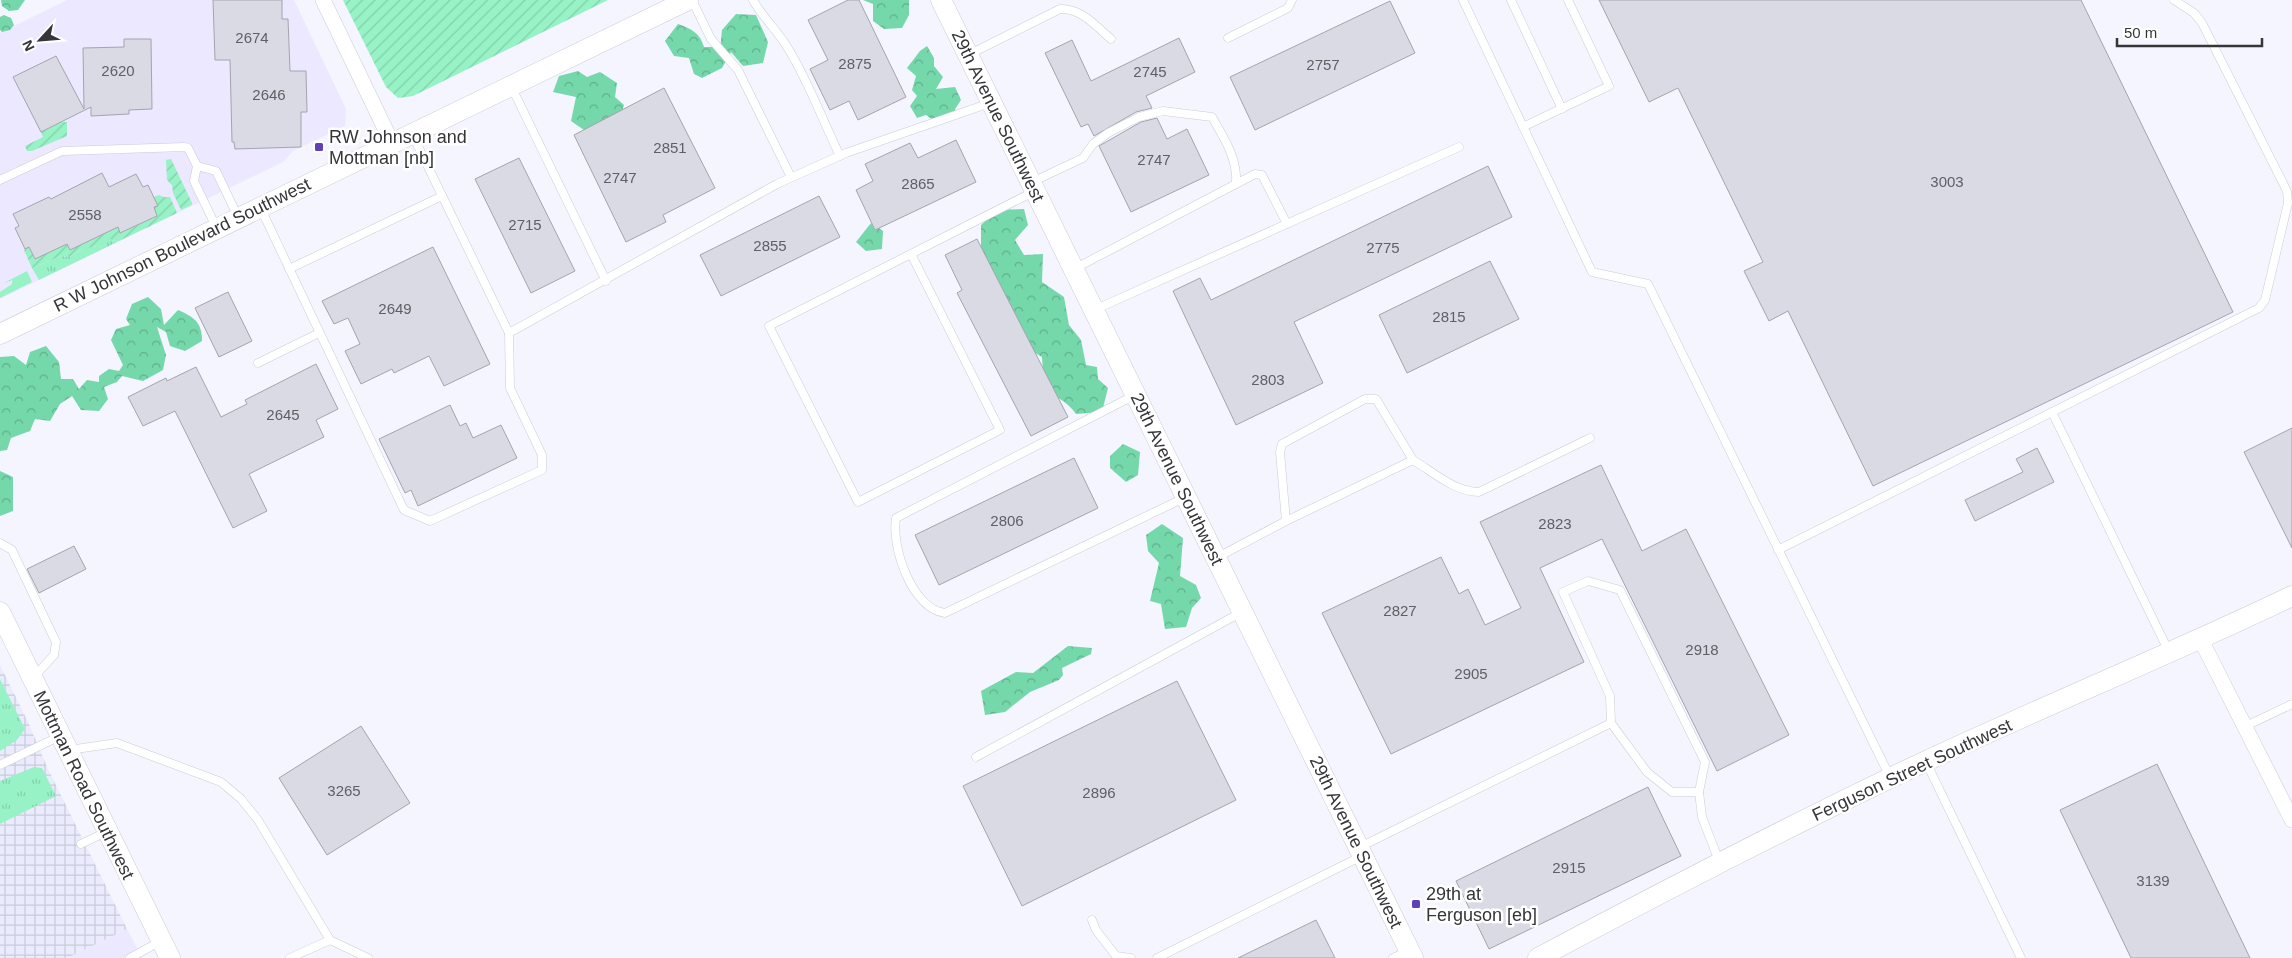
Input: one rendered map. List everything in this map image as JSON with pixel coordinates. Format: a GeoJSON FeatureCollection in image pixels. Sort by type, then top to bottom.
{"type":"FeatureCollection","features":[{"type":"Feature","properties":{"kind":"street"},"geometry":{"type":"LineString","coordinates":[[323,0],[392,144]]}},
{"type":"Feature","properties":{"kind":"street","name":"R W Johnson Boulevard Southwest"},"geometry":{"type":"LineString","coordinates":[[0,334],[690,0]]}},
{"type":"Feature","properties":{"kind":"street","name":"29th Avenue Southwest"},"geometry":{"type":"LineString","coordinates":[[941,0],[1360,852],[1405,955]]}},
{"type":"Feature","properties":{"kind":"street","name":"Ferguson Street Southwest"},"geometry":{"type":"LineString","coordinates":[[1538,958],[1719,862],[1890,779],[2201,640],[2292,596]]}},
{"type":"Feature","properties":{"kind":"street","name":"Mottman Road Southwest"},"geometry":{"type":"LineString","coordinates":[[0,612],[31,679],[166,949]]}},
{"type":"Feature","properties":{"kind":"street"},"geometry":{"type":"LineString","coordinates":[[2201,640],[2292,820]]}},
{"type":"Feature","properties":{"kind":"lane"},"geometry":{"type":"LineString","coordinates":[[690,0],[711,38],[738,70],[791,177]]}},
{"type":"Feature","properties":{"kind":"lane"},"geometry":{"type":"LineString","coordinates":[[753,0],[759,11],[790,51],[840,156]]}},
{"type":"Feature","properties":{"kind":"lane"},"geometry":{"type":"LineString","coordinates":[[1228,38],[1288,8],[1292,0]]}},
{"type":"Feature","properties":{"kind":"lane"},"geometry":{"type":"LineString","coordinates":[[1463,0],[1592,272],[1648,284],[1890,779]]}},
{"type":"Feature","properties":{"kind":"lane"},"geometry":{"type":"LineString","coordinates":[[1510,0],[1562,109]]}},
{"type":"Feature","properties":{"kind":"lane"},"geometry":{"type":"LineString","coordinates":[[1523,127],[1609,86],[1568,0]]}},
{"type":"Feature","properties":{"kind":"lane"},"geometry":{"type":"LineString","coordinates":[[1778,550],[2259,308],[2265,300],[2288,203],[2287,191],[2202,23],[2194,13],[2174,0]]}},
{"type":"Feature","properties":{"kind":"lane"},"geometry":{"type":"LineString","coordinates":[[968,55],[1060,9],[1068,9],[1086,17],[1111,39]]}},
{"type":"Feature","properties":{"kind":"lane"},"geometry":{"type":"LineString","coordinates":[[511,86],[606,281]]}},
{"type":"Feature","properties":{"kind":"lane"},"geometry":{"type":"LineString","coordinates":[[509,333],[791,177],[840,156],[992,102]]}},
{"type":"Feature","properties":{"kind":"lane"},"geometry":{"type":"LineString","coordinates":[[911,254],[1000,430],[858,502],[769,326],[911,254],[1033,187],[1082,158],[1093,144],[1108,133],[1139,116],[1163,112],[1212,117],[1226,143],[1237,170],[1236,184]]}},
{"type":"Feature","properties":{"kind":"lane"},"geometry":{"type":"LineString","coordinates":[[260,208],[404,510],[430,521],[542,470],[542,455],[510,388],[509,333],[412,134]]}},
{"type":"Feature","properties":{"kind":"lane"},"geometry":{"type":"LineString","coordinates":[[0,180],[62,151],[184,147],[188,148],[197,166],[194,181],[217,228]]}},
{"type":"Feature","properties":{"kind":"lane"},"geometry":{"type":"LineString","coordinates":[[1094,310],[1459,147]]}},
{"type":"Feature","properties":{"kind":"lane"},"geometry":{"type":"LineString","coordinates":[[197,166],[216,171],[239,218]]}},
{"type":"Feature","properties":{"kind":"lane"},"geometry":{"type":"LineString","coordinates":[[1074,269],[1255,174],[1262,175],[1287,224]]}},
{"type":"Feature","properties":{"kind":"lane"},"geometry":{"type":"LineString","coordinates":[[290,269],[442,196]]}},
{"type":"Feature","properties":{"kind":"lane"},"geometry":{"type":"LineString","coordinates":[[258,363],[320,333]]}},
{"type":"Feature","properties":{"kind":"lane"},"geometry":{"type":"LineString","coordinates":[[1136,395],[896,518],[894,530],[901,565],[921,601],[935,612],[945,614],[1186,497]]}},
{"type":"Feature","properties":{"kind":"lane"},"geometry":{"type":"LineString","coordinates":[[1286,521],[1280,452],[1282,444],[1365,399],[1376,399],[1413,460],[1468,492],[1479,492],[1590,438]]}},
{"type":"Feature","properties":{"kind":"lane"},"geometry":{"type":"LineString","coordinates":[[2052,412],[2170,654]]}},
{"type":"Feature","properties":{"kind":"lane"},"geometry":{"type":"LineString","coordinates":[[1216,558],[1286,521],[1413,460]]}},
{"type":"Feature","properties":{"kind":"lane"},"geometry":{"type":"LineString","coordinates":[[0,543],[12,550],[56,642],[54,654],[31,679]]}},
{"type":"Feature","properties":{"kind":"lane"},"geometry":{"type":"LineString","coordinates":[[1700,792],[1672,792],[1647,772],[1611,723],[1610,696],[1563,592],[1588,581],[1620,590],[1706,762],[1700,792],[1702,817],[1719,862]]}},
{"type":"Feature","properties":{"kind":"lane"},"geometry":{"type":"LineString","coordinates":[[976,757],[1242,612]]}},
{"type":"Feature","properties":{"kind":"lane"},"geometry":{"type":"LineString","coordinates":[[2246,726],[2292,704]]}},
{"type":"Feature","properties":{"kind":"lane"},"geometry":{"type":"LineString","coordinates":[[1157,958],[1611,723]]}},
{"type":"Feature","properties":{"kind":"lane"},"geometry":{"type":"LineString","coordinates":[[0,765],[64,743],[117,743],[221,782],[241,799],[258,820],[330,940],[368,958]]}},
{"type":"Feature","properties":{"kind":"lane"},"geometry":{"type":"LineString","coordinates":[[1926,762],[2021,958]]}},
{"type":"Feature","properties":{"kind":"lane"},"geometry":{"type":"LineString","coordinates":[[81,844],[107,832]]}},
{"type":"Feature","properties":{"kind":"lane"},"geometry":{"type":"LineString","coordinates":[[1092,920],[1096,930],[1115,957],[1131,958]]}},
{"type":"Feature","properties":{"kind":"lane"},"geometry":{"type":"LineString","coordinates":[[290,958],[330,940]]}},
{"type":"Feature","properties":{"kind":"lane"},"geometry":{"type":"LineString","coordinates":[[130,958],[166,949]]}},
{"type":"Feature","properties":{"kind":"shaded area"},"geometry":{"type":"Polygon","coordinates":[[[67,0],[294,0],[346,109],[345,126],[293,151],[283,162],[0,299],[0,33],[67,0]]]}},
{"type":"Feature","properties":{"kind":"shaded area"},"geometry":{"type":"Polygon","coordinates":[[[0,665],[28,722],[48,769],[127,929],[67,958],[0,958],[0,665]]]}},
{"type":"Feature","properties":{"kind":"shaded area"},"geometry":{"type":"Polygon","coordinates":[[[127,929],[142,958],[67,958],[127,929]]]}},
{"type":"Feature","properties":{"kind":"green space"},"geometry":{"type":"Polygon","coordinates":[[[1,0],[25,0],[18,10],[9,11],[2,6],[1,0]]]}},
{"type":"Feature","properties":{"kind":"green space"},"geometry":{"type":"Polygon","coordinates":[[[343,0],[608,0],[413,96],[398,98],[386,87],[343,0]]]}},
{"type":"Feature","properties":{"kind":"green space"},"geometry":{"type":"Polygon","coordinates":[[[863,0],[909,0],[909,15],[902,28],[884,29],[873,21],[873,4],[863,0]]]}},
{"type":"Feature","properties":{"kind":"green space"},"geometry":{"type":"Polygon","coordinates":[[[736,14],[756,15],[768,42],[763,63],[743,66],[731,52],[722,68],[702,78],[694,74],[689,58],[674,56],[665,41],[678,24],[695,32],[704,47],[716,47],[720,50],[722,30],[736,14]]]}},
{"type":"Feature","properties":{"kind":"green space"},"geometry":{"type":"Polygon","coordinates":[[[4,15],[11,18],[14,25],[10,30],[2,32],[0,30],[0,17],[4,15]]]}},
{"type":"Feature","properties":{"kind":"green space"},"geometry":{"type":"Polygon","coordinates":[[[927,46],[934,58],[934,66],[943,77],[936,89],[955,87],[961,100],[955,109],[957,113],[933,120],[926,115],[917,118],[910,106],[917,96],[912,90],[916,76],[907,68],[920,51],[927,46]]]}},
{"type":"Feature","properties":{"kind":"green space"},"geometry":{"type":"Polygon","coordinates":[[[578,71],[587,77],[600,72],[617,83],[615,97],[624,105],[618,123],[594,133],[584,130],[571,121],[576,97],[553,92],[559,76],[578,71]]]}},
{"type":"Feature","properties":{"kind":"green space"},"geometry":{"type":"Polygon","coordinates":[[[61,122],[67,122],[67,136],[32,151],[27,151],[25,146],[43,137],[41,132],[61,122]]]}},
{"type":"Feature","properties":{"kind":"green space"},"geometry":{"type":"Polygon","coordinates":[[[171,159],[192,203],[192,205],[181,210],[173,193],[172,185],[167,180],[166,160],[171,159]]]}},
{"type":"Feature","properties":{"kind":"green space"},"geometry":{"type":"Polygon","coordinates":[[[159,195],[170,197],[177,213],[117,242],[110,239],[98,248],[95,246],[81,250],[70,257],[61,256],[32,268],[24,250],[29,247],[35,259],[67,244],[70,250],[118,227],[121,233],[157,216],[154,207],[157,206],[154,197],[159,195]]]}},
{"type":"Feature","properties":{"kind":"green space"},"geometry":{"type":"Polygon","coordinates":[[[1024,209],[1028,225],[1015,240],[1024,255],[1043,254],[1042,282],[1064,297],[1069,325],[1081,340],[1086,365],[1097,367],[1098,379],[1108,388],[1102,412],[1076,414],[1065,403],[1044,389],[1042,357],[1017,342],[981,255],[981,225],[997,210],[1024,209]]]}},
{"type":"Feature","properties":{"kind":"green space"},"geometry":{"type":"Polygon","coordinates":[[[871,223],[875,230],[879,228],[883,231],[882,249],[866,251],[856,242],[871,223]]]}},
{"type":"Feature","properties":{"kind":"green space"},"geometry":{"type":"Polygon","coordinates":[[[110,239],[117,242],[39,280],[32,268],[61,256],[70,257],[88,247],[100,247],[102,243],[110,239]]]}},
{"type":"Feature","properties":{"kind":"green space"},"geometry":{"type":"Polygon","coordinates":[[[27,271],[32,282],[0,298],[0,292],[12,284],[12,280],[4,283],[27,271]]]}},
{"type":"Feature","properties":{"kind":"green space"},"geometry":{"type":"Polygon","coordinates":[[[148,297],[161,309],[164,325],[178,310],[193,318],[199,325],[202,341],[185,351],[170,346],[166,332],[157,327],[166,355],[163,370],[143,381],[122,376],[117,382],[104,387],[108,399],[99,411],[81,410],[72,396],[60,404],[50,421],[35,419],[30,431],[11,438],[7,450],[0,451],[0,357],[14,356],[26,365],[30,352],[46,346],[59,362],[61,379],[73,379],[79,389],[87,380],[99,382],[99,376],[109,369],[119,371],[123,365],[111,340],[116,329],[130,325],[126,319],[132,304],[148,297]]]}},
{"type":"Feature","properties":{"kind":"green space"},"geometry":{"type":"Polygon","coordinates":[[[1123,444],[1140,452],[1138,475],[1126,482],[1110,468],[1110,456],[1123,444]]]}},
{"type":"Feature","properties":{"kind":"green space"},"geometry":{"type":"Polygon","coordinates":[[[0,471],[13,477],[13,511],[0,516],[0,471]]]}},
{"type":"Feature","properties":{"kind":"green space"},"geometry":{"type":"Polygon","coordinates":[[[1162,524],[1183,538],[1180,576],[1196,585],[1201,598],[1192,608],[1186,627],[1165,629],[1161,604],[1150,601],[1159,563],[1148,551],[1146,535],[1162,524]]]}},
{"type":"Feature","properties":{"kind":"green space"},"geometry":{"type":"Polygon","coordinates":[[[1068,646],[1092,648],[1091,654],[1062,668],[1063,675],[1059,680],[1030,692],[1005,712],[985,715],[981,691],[1016,672],[1033,673],[1068,646]]]}},
{"type":"Feature","properties":{"kind":"green space"},"geometry":{"type":"Polygon","coordinates":[[[0,679],[25,729],[17,740],[0,751],[0,679]]]}},
{"type":"Feature","properties":{"kind":"green space"},"geometry":{"type":"Polygon","coordinates":[[[34,767],[42,768],[56,796],[0,824],[0,781],[34,767]]]}},
{"type":"Feature","properties":{"kind":"building"},"geometry":{"type":"Polygon","coordinates":[[[213,0],[282,0],[282,19],[288,19],[290,71],[306,71],[307,112],[301,112],[301,147],[235,149],[234,142],[232,142],[230,60],[215,60],[213,0]]]}},
{"type":"Feature","properties":{"kind":"building"},"geometry":{"type":"Polygon","coordinates":[[[848,0],[859,0],[906,97],[858,120],[849,101],[830,110],[810,69],[828,60],[808,20],[848,0]]]}},
{"type":"Feature","properties":{"kind":"building"},"geometry":{"type":"Polygon","coordinates":[[[1599,0],[2081,0],[2233,312],[1873,486],[1788,311],[1769,321],[1744,271],[1763,262],[1678,88],[1649,102],[1599,0]]]}},
{"type":"Feature","properties":{"kind":"building"},"geometry":{"type":"Polygon","coordinates":[[[1390,1],[1415,53],[1255,130],[1230,77],[1390,1]]]}},
{"type":"Feature","properties":{"kind":"building"},"geometry":{"type":"Polygon","coordinates":[[[1179,38],[1195,72],[1146,96],[1152,108],[1136,112],[1094,136],[1088,124],[1081,127],[1045,53],[1072,40],[1091,81],[1179,38]]]}},
{"type":"Feature","properties":{"kind":"building"},"geometry":{"type":"Polygon","coordinates":[[[124,39],[151,39],[152,109],[129,110],[129,114],[91,116],[91,107],[41,132],[13,77],[56,56],[84,109],[83,48],[124,47],[124,39]]]}},
{"type":"Feature","properties":{"kind":"building"},"geometry":{"type":"Polygon","coordinates":[[[664,88],[715,188],[663,215],[666,222],[626,242],[574,135],[664,88]]]}},
{"type":"Feature","properties":{"kind":"building"},"geometry":{"type":"Polygon","coordinates":[[[1157,118],[1167,139],[1187,129],[1209,175],[1131,212],[1099,146],[1141,122],[1157,118]]]}},
{"type":"Feature","properties":{"kind":"building"},"geometry":{"type":"Polygon","coordinates":[[[956,140],[976,182],[875,230],[856,190],[873,181],[865,164],[910,143],[918,158],[956,140]]]}},
{"type":"Feature","properties":{"kind":"building"},"geometry":{"type":"Polygon","coordinates":[[[519,158],[575,271],[531,293],[475,179],[519,158]]]}},
{"type":"Feature","properties":{"kind":"building"},"geometry":{"type":"Polygon","coordinates":[[[1488,166],[1512,217],[1294,322],[1323,383],[1236,425],[1173,291],[1200,278],[1211,300],[1488,166]]]}},
{"type":"Feature","properties":{"kind":"building"},"geometry":{"type":"Polygon","coordinates":[[[102,173],[109,187],[136,174],[143,187],[148,185],[158,206],[154,207],[157,216],[120,233],[118,227],[70,250],[67,244],[35,259],[29,247],[25,249],[15,228],[19,226],[13,214],[49,197],[51,199],[102,173]]]}},
{"type":"Feature","properties":{"kind":"building"},"geometry":{"type":"Polygon","coordinates":[[[819,196],[840,237],[721,296],[700,255],[819,196]]]}},
{"type":"Feature","properties":{"kind":"building"},"geometry":{"type":"Polygon","coordinates":[[[977,239],[1068,417],[1031,436],[957,293],[962,290],[945,255],[977,239]]]}},
{"type":"Feature","properties":{"kind":"building"},"geometry":{"type":"Polygon","coordinates":[[[433,247],[490,364],[444,386],[429,356],[394,373],[392,369],[361,384],[345,351],[360,344],[348,318],[334,324],[322,301],[433,247]]]}},
{"type":"Feature","properties":{"kind":"building"},"geometry":{"type":"Polygon","coordinates":[[[1490,261],[1519,319],[1407,373],[1379,315],[1490,261]]]}},
{"type":"Feature","properties":{"kind":"building"},"geometry":{"type":"Polygon","coordinates":[[[228,292],[252,341],[219,357],[195,308],[228,292]]]}},
{"type":"Feature","properties":{"kind":"building"},"geometry":{"type":"Polygon","coordinates":[[[316,364],[338,409],[316,420],[324,437],[249,474],[267,511],[233,528],[175,411],[143,426],[128,397],[166,378],[167,381],[196,367],[221,417],[247,404],[245,400],[316,364]]]}},
{"type":"Feature","properties":{"kind":"building"},"geometry":{"type":"Polygon","coordinates":[[[450,405],[460,426],[466,423],[473,438],[501,425],[517,458],[418,506],[411,490],[405,493],[379,439],[450,405]]]}},
{"type":"Feature","properties":{"kind":"building"},"geometry":{"type":"Polygon","coordinates":[[[2292,428],[2292,548],[2244,452],[2292,428]]]}},
{"type":"Feature","properties":{"kind":"building"},"geometry":{"type":"Polygon","coordinates":[[[2037,448],[2054,482],[1975,521],[1965,500],[2023,472],[2016,459],[2037,448]]]}},
{"type":"Feature","properties":{"kind":"building"},"geometry":{"type":"Polygon","coordinates":[[[1074,458],[1098,508],[939,585],[915,535],[1074,458]]]}},
{"type":"Feature","properties":{"kind":"building"},"geometry":{"type":"Polygon","coordinates":[[[1601,465],[1642,551],[1686,529],[1789,735],[1717,771],[1602,539],[1540,568],[1584,662],[1391,754],[1322,613],[1441,557],[1459,594],[1468,589],[1485,625],[1521,608],[1480,522],[1601,465]]]}},
{"type":"Feature","properties":{"kind":"building"},"geometry":{"type":"Polygon","coordinates":[[[74,546],[86,569],[39,593],[27,569],[74,546]]]}},
{"type":"Feature","properties":{"kind":"building"},"geometry":{"type":"Polygon","coordinates":[[[1177,681],[1236,800],[1022,906],[963,786],[1177,681]]]}},
{"type":"Feature","properties":{"kind":"building"},"geometry":{"type":"Polygon","coordinates":[[[361,726],[410,803],[327,855],[279,778],[361,726]]]}},
{"type":"Feature","properties":{"kind":"building"},"geometry":{"type":"Polygon","coordinates":[[[2157,764],[2250,958],[2131,958],[2060,810],[2157,764]]]}},
{"type":"Feature","properties":{"kind":"building"},"geometry":{"type":"Polygon","coordinates":[[[1648,787],[1681,856],[1489,949],[1456,881],[1648,787]]]}},
{"type":"Feature","properties":{"kind":"building"},"geometry":{"type":"Polygon","coordinates":[[[1316,920],[1335,958],[1238,958],[1316,920]]]}},
{"type":"Feature","properties":{"kind":"place","name":"RW Johnson and Mottman [nb]"},"geometry":{"type":"Point","coordinates":[319,147]}},
{"type":"Feature","properties":{"kind":"place","name":"29th at Ferguson [eb]"},"geometry":{"type":"Point","coordinates":[1416,904]}}]}
